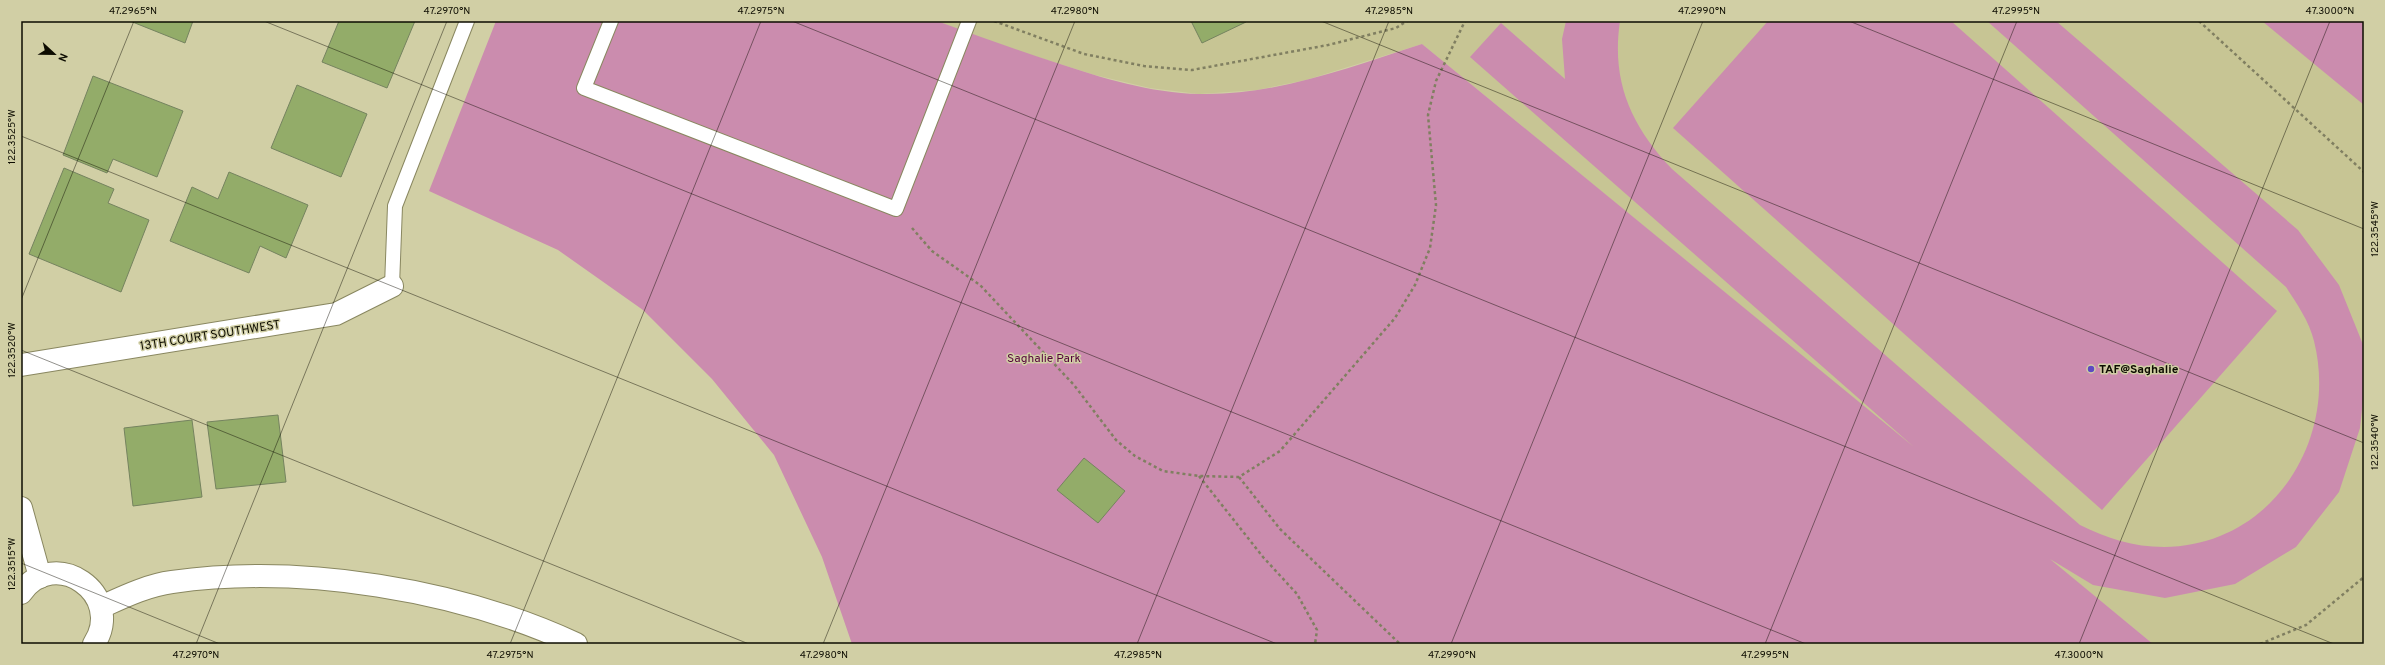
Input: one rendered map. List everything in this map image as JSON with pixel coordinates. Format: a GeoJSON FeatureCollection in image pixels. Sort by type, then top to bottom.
{"type":"FeatureCollection","features":[{"type":"Feature","properties":{"kind":"street","name":"13TH COURT SOUTHWEST"},"geometry":{"type":"LineString","coordinates":[[21,365],[336,314],[392,286]]}},
{"type":"Feature","properties":{"kind":"street"},"geometry":{"type":"LineString","coordinates":[[21,508],[40,577]]}},
{"type":"Feature","properties":{"kind":"street"},"geometry":{"type":"LineString","coordinates":[[21,593],[26,586],[40,577],[55,573],[70,575],[84,582],[95,593],[101,607],[102,622],[99,636],[94,644]]}},
{"type":"Feature","properties":{"kind":"street"},"geometry":{"type":"LineString","coordinates":[[101,607],[123,596],[171,582],[256,576],[323,580],[412,590],[500,613],[576,644]]}},
{"type":"Feature","properties":{"kind":"lane"},"geometry":{"type":"LineString","coordinates":[[392,286],[395,206],[467,21]]}},
{"type":"Feature","properties":{"kind":"lane"},"geometry":{"type":"LineString","coordinates":[[610,21],[584,88],[896,209],[969,21]]}},
{"type":"Feature","properties":{"kind":"path"},"geometry":{"type":"LineString","coordinates":[[994,21],[1084,54],[1144,66],[1192,70],[1328,45],[1396,28],[1408,21]]}},
{"type":"Feature","properties":{"kind":"path"},"geometry":{"type":"LineString","coordinates":[[896,209],[932,252],[980,285],[1074,385],[1116,440],[1135,456],[1163,471],[1199,476],[1239,477],[1280,451],[1395,318],[1415,285],[1430,248],[1436,205],[1428,115],[1436,81],[1465,21]]}},
{"type":"Feature","properties":{"kind":"path"},"geometry":{"type":"LineString","coordinates":[[2199,21],[2364,172]]}},
{"type":"Feature","properties":{"kind":"path"},"geometry":{"type":"LineString","coordinates":[[1199,476],[1264,557],[1297,594],[1317,630],[1315,644]]}},
{"type":"Feature","properties":{"kind":"path"},"geometry":{"type":"LineString","coordinates":[[1239,477],[1280,529],[1400,644]]}},
{"type":"Feature","properties":{"kind":"path"},"geometry":{"type":"LineString","coordinates":[[2260,644],[2306,625],[2364,577]]}},
{"type":"Feature","properties":{"kind":"shaded area","name":"TAF@Saghalie"},"geometry":{"type":"Polygon","coordinates":[[[937,21],[2364,21],[2364,644],[2153,644],[1422,44],[1306,80],[1257,90],[1199,94],[1150,88],[1095,75],[987,41],[937,21]]]}},
{"type":"Feature","properties":{"kind":"green space","name":"Saghalie Park"},"geometry":{"type":"Polygon","coordinates":[[[496,21],[937,21],[1074,69],[1109,79],[1163,91],[1199,94],[1228,93],[1284,85],[1340,70],[1422,44],[1914,447],[1470,57],[1501,23],[1565,79],[1562,39],[1566,21],[1620,21],[1618,43],[1619,63],[1627,101],[1645,136],[1672,169],[2080,525],[2110,538],[2153,547],[2202,542],[2236,528],[2265,508],[2288,481],[2306,450],[2316,415],[2319,379],[2314,341],[2306,320],[2286,287],[1987,21],[2056,21],[2298,230],[2339,285],[2364,347],[2364,391],[2360,428],[2339,492],[2296,547],[2235,584],[2165,598],[2093,585],[2050,559],[2153,644],[852,644],[822,557],[774,455],[712,379],[643,310],[558,250],[429,191],[496,21]]]}},
{"type":"Feature","properties":{"kind":"green space"},"geometry":{"type":"Polygon","coordinates":[[[1768,21],[1951,21],[2277,311],[2102,510],[1673,128],[1768,21]]]}},
{"type":"Feature","properties":{"kind":"green space"},"geometry":{"type":"Polygon","coordinates":[[[2262,21],[2364,21],[2364,105],[2262,21]]]}},
{"type":"Feature","properties":{"kind":"building"},"geometry":{"type":"Polygon","coordinates":[[[130,21],[193,21],[185,43],[130,21]]]}},
{"type":"Feature","properties":{"kind":"building"},"geometry":{"type":"Polygon","coordinates":[[[339,21],[415,21],[387,88],[322,62],[339,21]]]}},
{"type":"Feature","properties":{"kind":"building"},"geometry":{"type":"Polygon","coordinates":[[[1191,21],[1246,21],[1246,22],[1202,43],[1191,21]]]}},
{"type":"Feature","properties":{"kind":"building"},"geometry":{"type":"Polygon","coordinates":[[[93,76],[183,111],[157,177],[113,159],[107,173],[63,155],[93,76]]]}},
{"type":"Feature","properties":{"kind":"building"},"geometry":{"type":"Polygon","coordinates":[[[297,85],[367,114],[341,177],[271,148],[297,85]]]}},
{"type":"Feature","properties":{"kind":"building"},"geometry":{"type":"Polygon","coordinates":[[[64,168],[114,189],[108,203],[149,220],[121,292],[29,254],[64,168]]]}},
{"type":"Feature","properties":{"kind":"building"},"geometry":{"type":"Polygon","coordinates":[[[229,172],[308,205],[286,258],[260,246],[249,273],[170,241],[192,187],[218,199],[229,172]]]}},
{"type":"Feature","properties":{"kind":"building"},"geometry":{"type":"Polygon","coordinates":[[[278,415],[286,482],[216,489],[207,422],[278,415]]]}},
{"type":"Feature","properties":{"kind":"building"},"geometry":{"type":"Polygon","coordinates":[[[192,420],[202,497],[133,506],[124,428],[192,420]]]}},
{"type":"Feature","properties":{"kind":"building"},"geometry":{"type":"Polygon","coordinates":[[[1084,458],[1125,491],[1098,523],[1057,490],[1084,458]]]}},
{"type":"Feature","properties":{"kind":"place","name":"TAF@Saghalie"},"geometry":{"type":"Point","coordinates":[2091,369]}}]}
